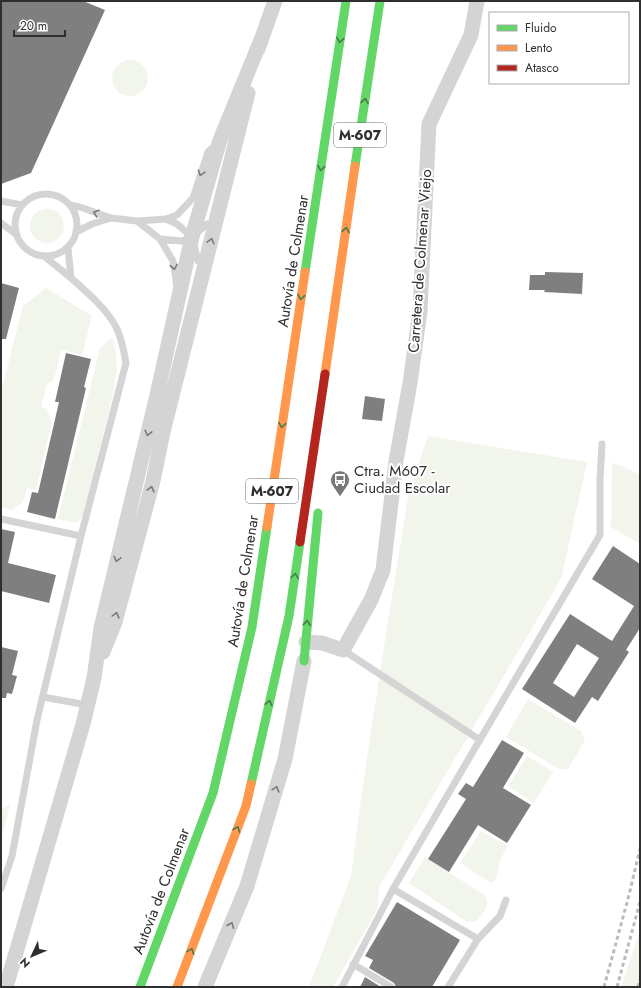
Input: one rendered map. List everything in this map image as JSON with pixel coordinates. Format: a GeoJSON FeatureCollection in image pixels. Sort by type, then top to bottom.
{"type":"FeatureCollection","features":[{"type":"Feature","properties":{"kind":"highway","name":"Autovía de Colmenar"},"geometry":{"type":"LineString","coordinates":[[140,987],[213,793],[252,627],[346,1]]}},
{"type":"Feature","properties":{"kind":"highway","name":"M-607"},"geometry":{"type":"LineString","coordinates":[[177,987],[246,806],[288,624],[380,1]]}},
{"type":"Feature","properties":{"kind":"highway"},"geometry":{"type":"LineString","coordinates":[[326,424],[340,268]]}},
{"type":"Feature","properties":{"kind":"highway"},"geometry":{"type":"LineString","coordinates":[[304,662],[320,501]]}},
{"type":"Feature","properties":{"kind":"street"},"geometry":{"type":"LineString","coordinates":[[207,224],[230,135],[275,1]]}},
{"type":"Feature","properties":{"kind":"street","name":"Carretera de Colmenar Viejo"},"geometry":{"type":"LineString","coordinates":[[343,650],[371,600],[382,570],[396,461],[410,383],[420,311],[429,124],[471,35],[478,1]]}},
{"type":"Feature","properties":{"kind":"street"},"geometry":{"type":"LineString","coordinates":[[94,678],[100,628],[157,395],[192,237],[220,140],[261,40]]}},
{"type":"Feature","properties":{"kind":"street"},"geometry":{"type":"LineString","coordinates":[[6,987],[83,724],[94,678],[115,622],[153,481],[163,432],[261,40]]}},
{"type":"Feature","properties":{"kind":"street"},"geometry":{"type":"LineString","coordinates":[[163,432],[163,395],[198,262]]}},
{"type":"Feature","properties":{"kind":"street"},"geometry":{"type":"LineString","coordinates":[[306,642],[322,642],[343,650]]}},
{"type":"Feature","properties":{"kind":"street"},"geometry":{"type":"LineString","coordinates":[[205,987],[250,878],[285,759],[304,662]]}},
{"type":"Feature","properties":{"kind":"lane"},"geometry":{"type":"LineString","coordinates":[[70,205],[111,218],[137,221],[166,219],[177,215],[193,198],[208,152],[220,140]]}},
{"type":"Feature","properties":{"kind":"lane"},"geometry":{"type":"LineString","coordinates":[[1,223],[17,235],[25,247],[34,253],[44,256],[55,255],[68,248],[72,242],[77,225],[75,214],[70,205],[61,198],[41,194],[31,198],[22,205],[17,214],[15,225],[17,235]]}},
{"type":"Feature","properties":{"kind":"lane"},"geometry":{"type":"LineString","coordinates":[[1,201],[22,205]]}},
{"type":"Feature","properties":{"kind":"lane"},"geometry":{"type":"LineString","coordinates":[[76,232],[92,224],[111,218]]}},
{"type":"Feature","properties":{"kind":"lane"},"geometry":{"type":"LineString","coordinates":[[166,219],[177,224],[192,237],[198,262]]}},
{"type":"Feature","properties":{"kind":"lane"},"geometry":{"type":"LineString","coordinates":[[137,221],[160,239],[173,261],[178,298]]}},
{"type":"Feature","properties":{"kind":"lane"},"geometry":{"type":"LineString","coordinates":[[160,239],[182,241],[192,237],[207,224]]}},
{"type":"Feature","properties":{"kind":"lane"},"geometry":{"type":"LineString","coordinates":[[68,248],[71,278]]}},
{"type":"Feature","properties":{"kind":"lane"},"geometry":{"type":"LineString","coordinates":[[1,889],[12,856],[42,698],[81,536],[126,363],[122,342],[117,328],[108,314],[89,293],[44,256]]}},
{"type":"Feature","properties":{"kind":"lane"},"geometry":{"type":"LineString","coordinates":[[342,987],[393,889],[600,535],[600,480],[602,444]]}},
{"type":"Feature","properties":{"kind":"lane"},"geometry":{"type":"LineString","coordinates":[[1,519],[81,536]]}},
{"type":"Feature","properties":{"kind":"lane"},"geometry":{"type":"LineString","coordinates":[[343,650],[480,740]]}},
{"type":"Feature","properties":{"kind":"lane"},"geometry":{"type":"LineString","coordinates":[[42,698],[87,705]]}},
{"type":"Feature","properties":{"kind":"lane"},"geometry":{"type":"LineString","coordinates":[[393,889],[478,939]]}},
{"type":"Feature","properties":{"kind":"lane"},"geometry":{"type":"LineString","coordinates":[[448,987],[478,939],[500,916],[506,900]]}},
{"type":"Feature","properties":{"kind":"lane"},"geometry":{"type":"LineString","coordinates":[[353,964],[391,987]]}},
{"type":"Feature","properties":{"kind":"shaded area"},"geometry":{"type":"Polygon","coordinates":[[[134,60],[143,65],[147,71],[147,85],[143,91],[134,96],[126,96],[117,91],[113,85],[112,74],[117,65],[123,61],[134,60]]]}},
{"type":"Feature","properties":{"kind":"shaded area"},"geometry":{"type":"Polygon","coordinates":[[[44,209],[50,209],[54,210],[61,216],[64,226],[63,233],[57,240],[50,243],[44,243],[40,242],[33,236],[30,229],[30,223],[31,219],[37,212],[44,209]]]}},
{"type":"Feature","properties":{"kind":"shaded area"},"geometry":{"type":"Polygon","coordinates":[[[46,288],[92,316],[82,355],[61,350],[54,380],[47,384],[41,407],[47,409],[52,423],[36,490],[27,488],[23,502],[12,510],[1,507],[1,392],[23,306],[46,288]]]}},
{"type":"Feature","properties":{"kind":"shaded area"},"geometry":{"type":"Polygon","coordinates":[[[112,337],[116,352],[117,369],[113,394],[83,515],[76,523],[58,519],[100,348],[112,337]]]}},
{"type":"Feature","properties":{"kind":"shaded area"},"geometry":{"type":"Polygon","coordinates":[[[428,436],[587,462],[561,579],[379,887],[377,910],[333,987],[309,987],[351,876],[381,665],[409,491],[428,436]]]}},
{"type":"Feature","properties":{"kind":"shaded area"},"geometry":{"type":"Polygon","coordinates":[[[612,463],[623,466],[640,475],[640,544],[611,527],[612,463]]]}},
{"type":"Feature","properties":{"kind":"shaded area"},"geometry":{"type":"Polygon","coordinates":[[[528,699],[581,731],[585,740],[568,769],[559,769],[506,737],[528,699]]]}},
{"type":"Feature","properties":{"kind":"shaded area"},"geometry":{"type":"Polygon","coordinates":[[[527,756],[553,772],[534,803],[508,786],[527,756]]]}},
{"type":"Feature","properties":{"kind":"shaded area"},"geometry":{"type":"Polygon","coordinates":[[[10,805],[1,839],[1,809],[10,805]]]}},
{"type":"Feature","properties":{"kind":"shaded area"},"geometry":{"type":"Polygon","coordinates":[[[481,831],[507,846],[500,861],[496,880],[491,883],[460,863],[481,831]]]}},
{"type":"Feature","properties":{"kind":"shaded area"},"geometry":{"type":"Polygon","coordinates":[[[425,857],[485,896],[487,899],[487,906],[477,921],[467,922],[409,883],[425,857]]]}},
{"type":"Feature","properties":{"kind":"shaded area"},"geometry":{"type":"Polygon","coordinates":[[[640,931],[640,987],[621,987],[640,931]]]}},
{"type":"Feature","properties":{"kind":"building"},"geometry":{"type":"Polygon","coordinates":[[[1,1],[83,1],[105,10],[31,173],[1,184],[1,1]]]}},
{"type":"Feature","properties":{"kind":"building"},"geometry":{"type":"Polygon","coordinates":[[[545,272],[583,273],[582,294],[544,292],[545,290],[529,290],[530,275],[545,275],[545,272]]]}},
{"type":"Feature","properties":{"kind":"building"},"geometry":{"type":"Polygon","coordinates":[[[1,283],[19,288],[6,339],[1,339],[1,283]]]}},
{"type":"Feature","properties":{"kind":"building"},"geometry":{"type":"Polygon","coordinates":[[[66,353],[91,359],[84,387],[86,388],[55,519],[27,512],[32,492],[38,493],[59,402],[55,402],[66,353]]]}},
{"type":"Feature","properties":{"kind":"building"},"geometry":{"type":"Polygon","coordinates":[[[365,396],[385,399],[382,421],[362,419],[365,396]]]}},
{"type":"Feature","properties":{"kind":"building"},"geometry":{"type":"Polygon","coordinates":[[[1,529],[15,532],[8,563],[56,575],[49,603],[1,591],[1,529]]]}},
{"type":"Feature","properties":{"kind":"building"},"geometry":{"type":"Polygon","coordinates":[[[613,546],[640,564],[640,628],[626,650],[629,652],[598,701],[592,697],[575,723],[522,689],[570,614],[612,641],[634,606],[592,579],[613,546]],[[577,644],[553,683],[574,697],[599,658],[577,644]]]}},
{"type":"Feature","properties":{"kind":"building"},"geometry":{"type":"Polygon","coordinates":[[[1,647],[18,651],[12,675],[17,676],[12,694],[7,693],[6,698],[1,698],[1,647]]]}},
{"type":"Feature","properties":{"kind":"building"},"geometry":{"type":"Polygon","coordinates":[[[502,740],[524,753],[503,788],[531,805],[507,843],[478,825],[449,872],[428,859],[466,799],[458,794],[466,783],[473,787],[502,740]]]}},
{"type":"Feature","properties":{"kind":"building"},"geometry":{"type":"Polygon","coordinates":[[[397,902],[460,940],[432,987],[396,987],[394,983],[369,968],[373,960],[365,956],[397,902]]]}},
{"type":"Feature","properties":{"kind":"building"},"geometry":{"type":"Polygon","coordinates":[[[365,977],[381,987],[360,987],[365,977]]]}},
{"type":"Feature","properties":{"kind":"railway"},"geometry":{"type":"LineString","coordinates":[[604,987],[640,849]]}},
{"type":"Feature","properties":{"kind":"railway"},"geometry":{"type":"LineString","coordinates":[[617,987],[640,902]]}},
{"type":"Feature","properties":{"kind":"railway"},"geometry":{"type":"LineString","coordinates":[[638,987],[640,979]]}},
{"type":"Feature","properties":{"kind":"traffic: fast"},"geometry":{"type":"LineString","coordinates":[[305,272],[346,1]]}},
{"type":"Feature","properties":{"kind":"traffic: fast"},"geometry":{"type":"LineString","coordinates":[[355,166],[380,1]]}},
{"type":"Feature","properties":{"kind":"traffic: fast"},"geometry":{"type":"LineString","coordinates":[[304,661],[318,513]]}},
{"type":"Feature","properties":{"kind":"traffic: fast"},"geometry":{"type":"LineString","coordinates":[[140,987],[213,793],[252,627],[267,527]]}},
{"type":"Feature","properties":{"kind":"traffic: fast"},"geometry":{"type":"LineString","coordinates":[[251,784],[289,616],[300,542]]}},
{"type":"Feature","properties":{"kind":"traffic: slow"},"geometry":{"type":"LineString","coordinates":[[325,374],[355,166]]}},
{"type":"Feature","properties":{"kind":"traffic: slow"},"geometry":{"type":"LineString","coordinates":[[267,527],[305,272]]}},
{"type":"Feature","properties":{"kind":"traffic: slow"},"geometry":{"type":"LineString","coordinates":[[177,987],[246,806],[251,784]]}},
{"type":"Feature","properties":{"kind":"traffic: jam"},"geometry":{"type":"LineString","coordinates":[[300,542],[325,374]]}},
{"type":"Feature","properties":{"kind":"place","name":"Ctra. M607 - Ciudad Escolar"},"geometry":{"type":"Point","coordinates":[340,497]}}]}
